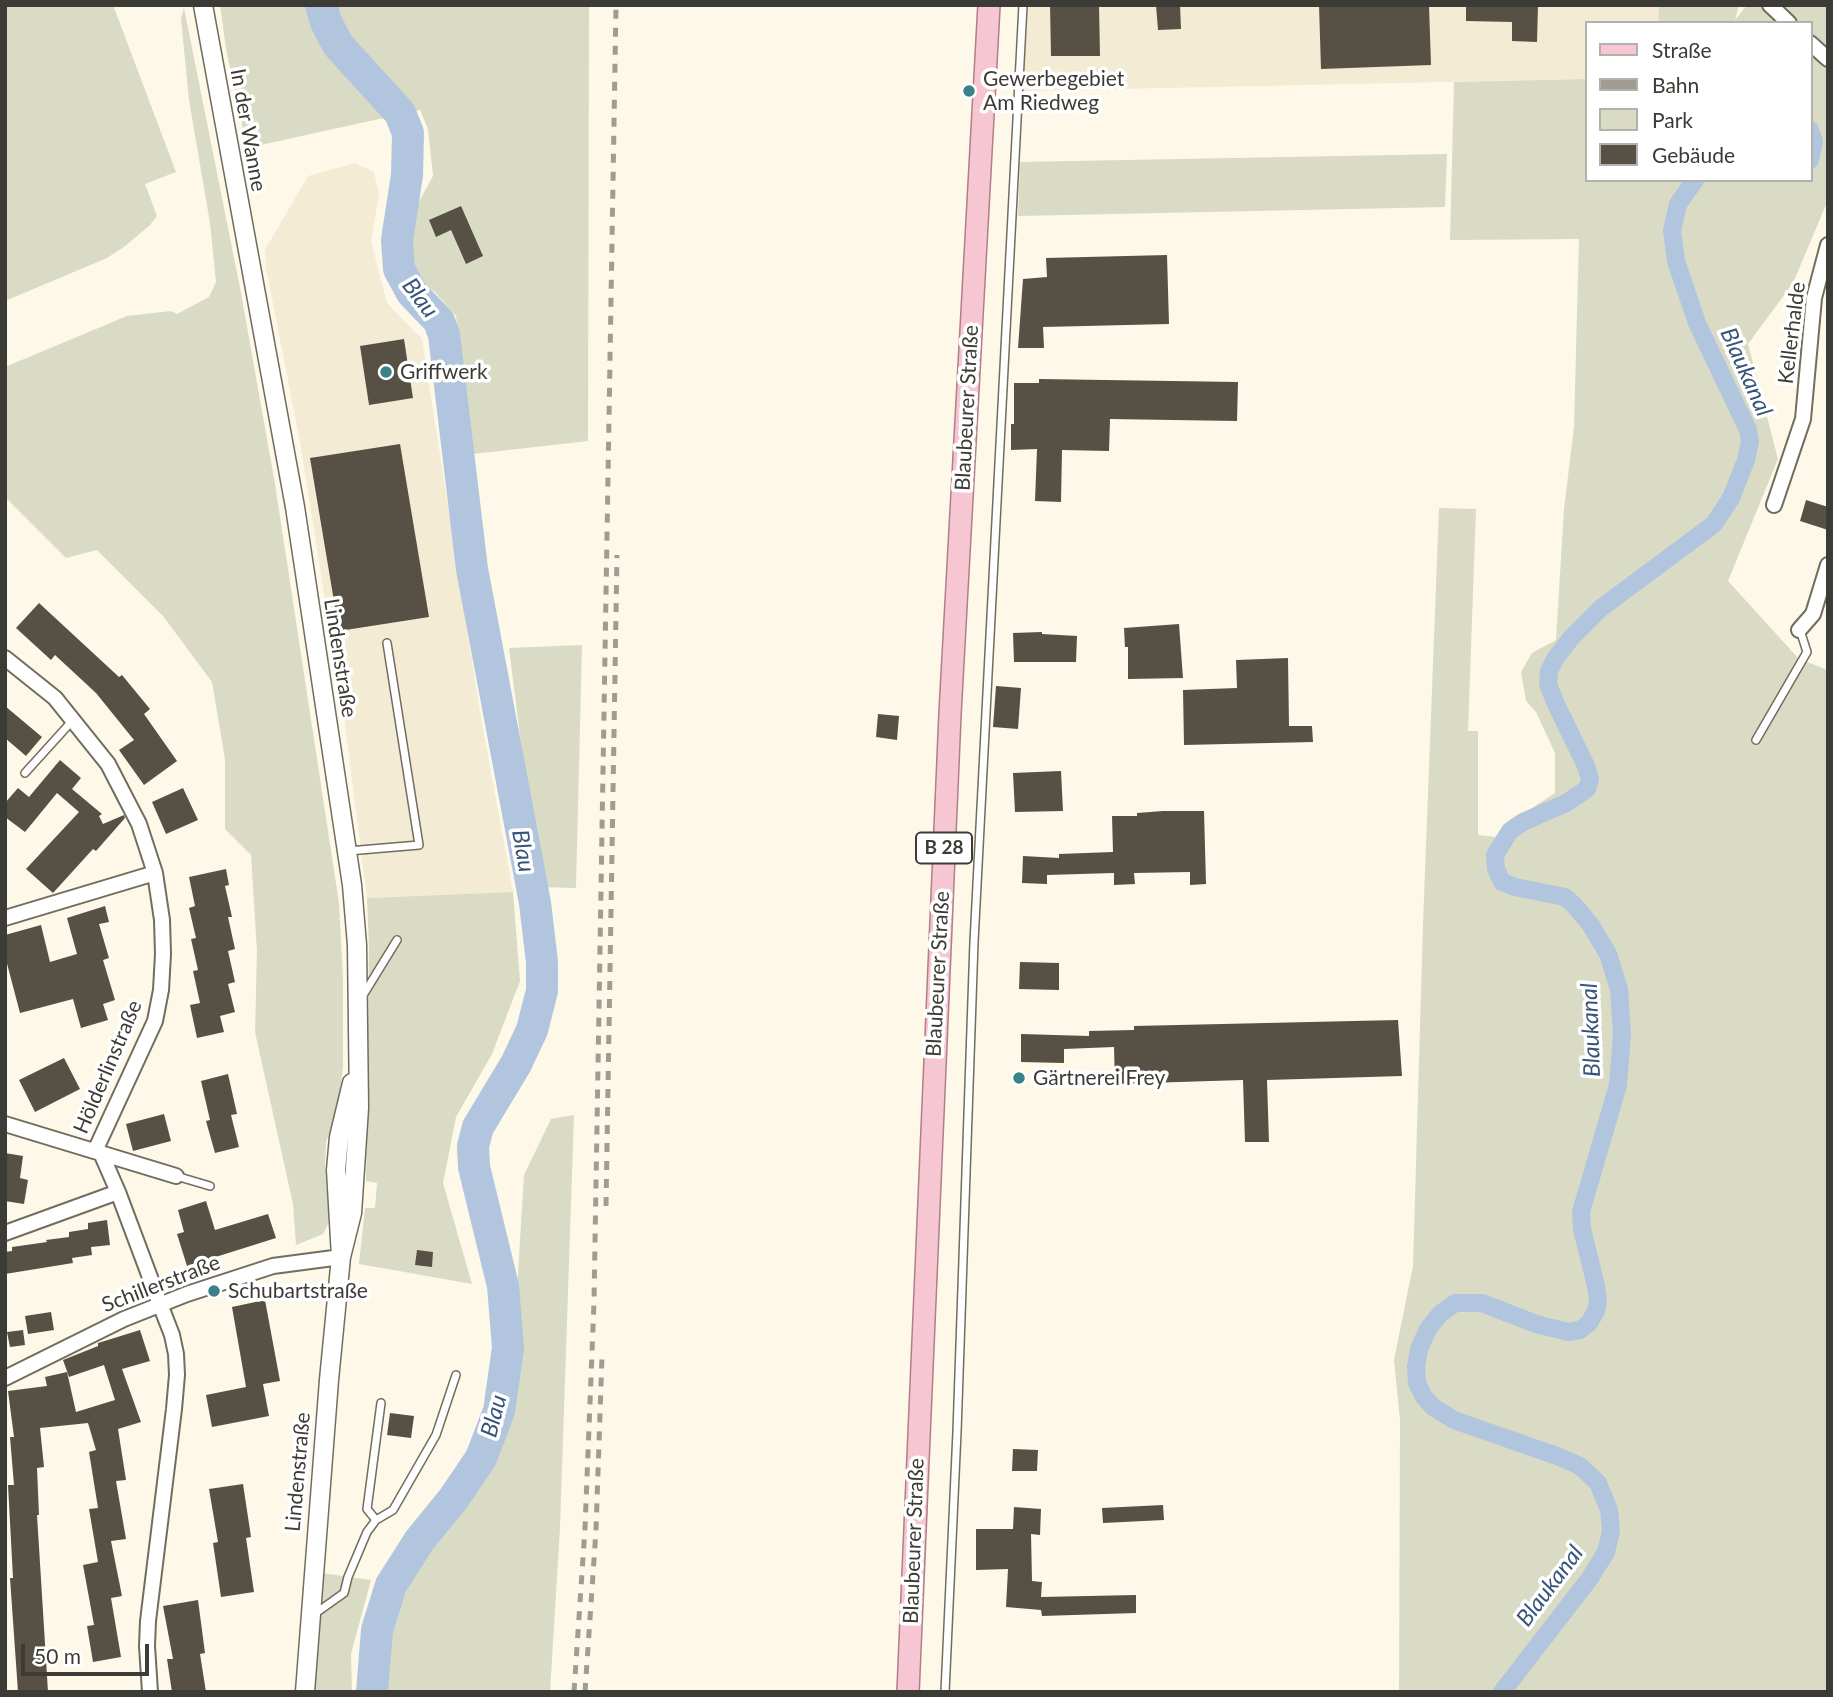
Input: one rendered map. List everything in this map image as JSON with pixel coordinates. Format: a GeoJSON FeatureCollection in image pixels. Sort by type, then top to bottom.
{"type":"FeatureCollection","features":[{"type":"Feature","properties":{"kind":"main road","name":"Blaubeurer Straße"},"geometry":{"type":"LineString","coordinates":[[908,1692],[950,714],[989,5]]}},
{"type":"Feature","properties":{"kind":"street","name":"In der Wanne"},"geometry":{"type":"LineString","coordinates":[[203,5],[250,262]]}},
{"type":"Feature","properties":{"kind":"street"},"geometry":{"type":"LineString","coordinates":[[1773,7],[1787,21]]}},
{"type":"Feature","properties":{"kind":"street"},"geometry":{"type":"LineString","coordinates":[[1812,45],[1826,57]]}},
{"type":"Feature","properties":{"kind":"street","name":"Kellerhalde"},"geometry":{"type":"LineString","coordinates":[[1774,505],[1803,419],[1814,298],[1828,246]]}},
{"type":"Feature","properties":{"kind":"street","name":"Lindenstraße"},"geometry":{"type":"LineString","coordinates":[[250,262],[295,507],[347,851],[357,945],[359,1108],[352,1213],[341,1257],[309,1617],[305,1692]]}},
{"type":"Feature","properties":{"kind":"street"},"geometry":{"type":"LineString","coordinates":[[1799,630],[1813,614],[1828,565]]}},
{"type":"Feature","properties":{"kind":"street","name":"Hölderlinstraße"},"geometry":{"type":"LineString","coordinates":[[5,658],[55,698],[108,764],[139,824],[155,873],[162,920],[163,954],[161,990],[155,1021],[98,1152]]}},
{"type":"Feature","properties":{"kind":"street"},"geometry":{"type":"LineString","coordinates":[[5,918],[155,873]]}},
{"type":"Feature","properties":{"kind":"street"},"geometry":{"type":"LineString","coordinates":[[5,1124],[176,1176]]}},
{"type":"Feature","properties":{"kind":"street"},"geometry":{"type":"LineString","coordinates":[[98,1152],[118,1192],[172,1335],[177,1375],[149,1611],[147,1646],[150,1692]]}},
{"type":"Feature","properties":{"kind":"street"},"geometry":{"type":"LineString","coordinates":[[5,1233],[118,1192]]}},
{"type":"Feature","properties":{"kind":"street","name":"Schillerstraße"},"geometry":{"type":"LineString","coordinates":[[5,1378],[160,1304],[273,1266],[341,1257]]}},
{"type":"Feature","properties":{"kind":"lane","name":"Blaubeurer Straße"},"geometry":{"type":"LineString","coordinates":[[945,1692],[974,943],[1023,5]]}},
{"type":"Feature","properties":{"kind":"lane"},"geometry":{"type":"LineString","coordinates":[[1756,740],[1807,652],[1799,630]]}},
{"type":"Feature","properties":{"kind":"lane"},"geometry":{"type":"LineString","coordinates":[[347,851],[419,845],[387,643]]}},
{"type":"Feature","properties":{"kind":"lane"},"geometry":{"type":"LineString","coordinates":[[25,773],[73,719]]}},
{"type":"Feature","properties":{"kind":"lane"},"geometry":{"type":"LineString","coordinates":[[358,1003],[397,940]]}},
{"type":"Feature","properties":{"kind":"lane"},"geometry":{"type":"LineString","coordinates":[[176,1176],[210,1186]]}},
{"type":"Feature","properties":{"kind":"lane"},"geometry":{"type":"LineString","coordinates":[[309,1617],[344,1593],[367,1532],[376,1520],[393,1510],[436,1435],[456,1375]]}},
{"type":"Feature","properties":{"kind":"lane"},"geometry":{"type":"LineString","coordinates":[[376,1520],[367,1509],[382,1403]]}},
{"type":"Feature","properties":{"kind":"shaded area"},"geometry":{"type":"Polygon","coordinates":[[[1028,5],[1659,5],[1658,21],[1584,21],[1584,79],[1023,91],[1028,5]]]}},
{"type":"Feature","properties":{"kind":"shaded area"},"geometry":{"type":"Polygon","coordinates":[[[355,163],[374,172],[379,194],[371,241],[387,303],[422,339],[480,712],[513,892],[367,898],[346,732],[300,442],[266,268],[265,250],[308,176],[355,163]]]}},
{"type":"Feature","properties":{"kind":"green space"},"geometry":{"type":"Polygon","coordinates":[[[5,5],[113,5],[176,172],[145,184],[157,216],[124,247],[107,258],[5,301],[5,5]]]}},
{"type":"Feature","properties":{"kind":"green space"},"geometry":{"type":"Polygon","coordinates":[[[220,5],[589,5],[588,441],[473,454],[456,316],[435,292],[418,280],[412,263],[410,232],[415,209],[433,176],[428,129],[420,110],[247,148],[226,49],[220,5]]]}},
{"type":"Feature","properties":{"kind":"green space"},"geometry":{"type":"Polygon","coordinates":[[[1659,5],[1739,5],[1735,20],[1747,5],[1828,5],[1828,200],[1793,283],[1748,344],[1778,459],[1728,581],[1799,659],[1828,670],[1828,1692],[1399,1692],[1400,1420],[1394,1360],[1413,1266],[1439,508],[1476,509],[1468,731],[1478,731],[1478,835],[1496,837],[1506,825],[1555,793],[1555,753],[1536,712],[1526,701],[1521,672],[1532,653],[1556,640],[1564,509],[1574,427],[1579,239],[1450,240],[1454,82],[1584,79],[1584,182],[1812,182],[1812,21],[1658,21],[1659,5]]]}},
{"type":"Feature","properties":{"kind":"green space"},"geometry":{"type":"Polygon","coordinates":[[[184,8],[241,293],[275,484],[339,903],[343,978],[343,1067],[339,1100],[326,1143],[329,1222],[323,1234],[296,1245],[293,1204],[255,1032],[257,951],[251,855],[225,829],[225,759],[212,682],[163,616],[97,550],[66,558],[5,497],[5,367],[127,316],[171,311],[177,314],[209,297],[216,282],[210,223],[189,100],[181,19],[184,8]]]}},
{"type":"Feature","properties":{"kind":"green space"},"geometry":{"type":"Polygon","coordinates":[[[1447,154],[1445,207],[1018,216],[1020,162],[1447,154]]]}},
{"type":"Feature","properties":{"kind":"green space"},"geometry":{"type":"Polygon","coordinates":[[[582,645],[576,888],[539,887],[509,648],[582,645]]]}},
{"type":"Feature","properties":{"kind":"green space"},"geometry":{"type":"Polygon","coordinates":[[[513,892],[520,981],[492,1054],[456,1117],[443,1183],[472,1284],[359,1264],[365,1208],[375,1208],[377,1183],[366,1181],[369,948],[367,898],[513,892]]]}},
{"type":"Feature","properties":{"kind":"green space"},"geometry":{"type":"Polygon","coordinates":[[[574,1115],[560,1527],[550,1692],[383,1692],[384,1631],[397,1591],[423,1548],[485,1473],[509,1414],[518,1349],[518,1274],[524,1175],[551,1119],[574,1115]]]}},
{"type":"Feature","properties":{"kind":"green space"},"geometry":{"type":"Polygon","coordinates":[[[321,1573],[371,1580],[351,1654],[352,1692],[314,1692],[321,1573]]]}},
{"type":"Feature","properties":{"kind":"building"},"geometry":{"type":"Polygon","coordinates":[[[1050,5],[1099,5],[1100,56],[1051,56],[1050,5]]]}},
{"type":"Feature","properties":{"kind":"building"},"geometry":{"type":"Polygon","coordinates":[[[1156,5],[1180,5],[1181,29],[1158,30],[1156,5]]]}},
{"type":"Feature","properties":{"kind":"building"},"geometry":{"type":"Polygon","coordinates":[[[1319,5],[1429,5],[1431,65],[1321,69],[1319,5]]]}},
{"type":"Feature","properties":{"kind":"building"},"geometry":{"type":"Polygon","coordinates":[[[1466,5],[1538,5],[1537,42],[1512,41],[1512,22],[1466,21],[1466,5]]]}},
{"type":"Feature","properties":{"kind":"building"},"geometry":{"type":"Polygon","coordinates":[[[461,206],[483,256],[466,264],[451,230],[436,237],[429,220],[461,206]]]}},
{"type":"Feature","properties":{"kind":"building"},"geometry":{"type":"Polygon","coordinates":[[[1167,255],[1169,324],[1043,327],[1044,348],[1018,348],[1023,279],[1047,277],[1046,258],[1167,255]]]}},
{"type":"Feature","properties":{"kind":"building","name":"Griffwerk"},"geometry":{"type":"Polygon","coordinates":[[[404,339],[413,398],[369,405],[360,346],[404,339]]]}},
{"type":"Feature","properties":{"kind":"building"},"geometry":{"type":"Polygon","coordinates":[[[1039,379],[1238,382],[1237,421],[1110,419],[1109,451],[1062,450],[1061,502],[1035,501],[1037,449],[1011,450],[1011,424],[1014,424],[1014,383],[1039,383],[1039,379]]]}},
{"type":"Feature","properties":{"kind":"building"},"geometry":{"type":"Polygon","coordinates":[[[400,444],[429,617],[339,631],[310,458],[400,444]]]}},
{"type":"Feature","properties":{"kind":"building"},"geometry":{"type":"Polygon","coordinates":[[[1806,500],[1828,507],[1828,530],[1800,521],[1806,500]]]}},
{"type":"Feature","properties":{"kind":"building"},"geometry":{"type":"Polygon","coordinates":[[[39,603],[119,677],[122,675],[150,709],[144,714],[177,761],[144,785],[119,750],[134,740],[96,693],[55,655],[51,660],[16,628],[39,603]]]}},
{"type":"Feature","properties":{"kind":"building"},"geometry":{"type":"Polygon","coordinates":[[[1179,624],[1183,678],[1128,679],[1128,647],[1125,647],[1124,628],[1179,624]]]}},
{"type":"Feature","properties":{"kind":"building"},"geometry":{"type":"Polygon","coordinates":[[[1042,632],[1077,636],[1076,662],[1014,662],[1013,633],[1042,632]]]}},
{"type":"Feature","properties":{"kind":"building"},"geometry":{"type":"Polygon","coordinates":[[[1288,658],[1289,726],[1312,726],[1313,742],[1184,745],[1183,690],[1237,688],[1236,660],[1288,658]]]}},
{"type":"Feature","properties":{"kind":"building"},"geometry":{"type":"Polygon","coordinates":[[[996,686],[1021,688],[1018,729],[993,727],[996,686]]]}},
{"type":"Feature","properties":{"kind":"building"},"geometry":{"type":"Polygon","coordinates":[[[5,706],[42,737],[26,756],[5,738],[5,706]]]}},
{"type":"Feature","properties":{"kind":"building"},"geometry":{"type":"Polygon","coordinates":[[[878,714],[899,716],[897,740],[876,737],[878,714]]]}},
{"type":"Feature","properties":{"kind":"building"},"geometry":{"type":"Polygon","coordinates":[[[60,760],[81,778],[72,789],[102,814],[99,816],[103,824],[124,815],[125,818],[53,893],[26,869],[79,812],[57,793],[25,832],[5,817],[5,803],[18,788],[29,797],[60,760]]]}},
{"type":"Feature","properties":{"kind":"building"},"geometry":{"type":"Polygon","coordinates":[[[1061,771],[1063,811],[1015,812],[1013,773],[1061,771]]]}},
{"type":"Feature","properties":{"kind":"building"},"geometry":{"type":"Polygon","coordinates":[[[183,788],[198,820],[166,834],[152,802],[183,788]]]}},
{"type":"Feature","properties":{"kind":"building"},"geometry":{"type":"Polygon","coordinates":[[[1204,811],[1206,884],[1190,885],[1190,872],[1134,873],[1135,884],[1114,885],[1114,873],[1047,875],[1047,884],[1022,883],[1023,856],[1059,858],[1059,854],[1113,852],[1112,816],[1137,816],[1137,813],[1204,811]]]}},
{"type":"Feature","properties":{"kind":"building"},"geometry":{"type":"Polygon","coordinates":[[[226,869],[229,885],[225,886],[232,917],[228,917],[235,949],[228,951],[235,982],[228,984],[235,1012],[220,1016],[224,1032],[197,1038],[190,1005],[200,1003],[193,971],[198,970],[191,939],[196,938],[189,908],[195,906],[189,877],[226,869]]]}},
{"type":"Feature","properties":{"kind":"building"},"geometry":{"type":"Polygon","coordinates":[[[105,906],[109,922],[99,924],[109,958],[103,960],[115,1000],[103,1004],[108,1020],[81,1028],[73,999],[20,1013],[5,956],[5,935],[41,925],[50,962],[77,954],[67,918],[105,906]]]}},
{"type":"Feature","properties":{"kind":"building"},"geometry":{"type":"Polygon","coordinates":[[[1020,962],[1059,963],[1059,990],[1019,989],[1020,962]]]}},
{"type":"Feature","properties":{"kind":"building"},"geometry":{"type":"Polygon","coordinates":[[[1398,1020],[1402,1076],[1267,1080],[1269,1142],[1245,1142],[1243,1080],[1115,1084],[1114,1047],[1064,1049],[1064,1063],[1021,1062],[1021,1034],[1089,1036],[1089,1031],[1134,1030],[1134,1026],[1398,1020]]]}},
{"type":"Feature","properties":{"kind":"building"},"geometry":{"type":"Polygon","coordinates":[[[64,1058],[80,1089],[35,1112],[19,1080],[64,1058]]]}},
{"type":"Feature","properties":{"kind":"building"},"geometry":{"type":"Polygon","coordinates":[[[228,1074],[237,1114],[231,1115],[239,1147],[215,1153],[206,1121],[210,1120],[201,1081],[228,1074]]]}},
{"type":"Feature","properties":{"kind":"building"},"geometry":{"type":"Polygon","coordinates":[[[164,1114],[171,1141],[133,1151],[126,1124],[164,1114]]]}},
{"type":"Feature","properties":{"kind":"building"},"geometry":{"type":"Polygon","coordinates":[[[5,1153],[23,1156],[20,1178],[28,1180],[24,1204],[5,1201],[5,1153]]]}},
{"type":"Feature","properties":{"kind":"building"},"geometry":{"type":"Polygon","coordinates":[[[206,1201],[215,1230],[268,1214],[276,1238],[187,1266],[177,1234],[184,1232],[178,1210],[206,1201]]]}},
{"type":"Feature","properties":{"kind":"building"},"geometry":{"type":"Polygon","coordinates":[[[107,1220],[110,1245],[91,1247],[92,1255],[72,1258],[73,1263],[5,1274],[5,1252],[12,1251],[12,1247],[69,1237],[69,1232],[88,1229],[88,1223],[107,1220]]]}},
{"type":"Feature","properties":{"kind":"building"},"geometry":{"type":"Polygon","coordinates":[[[417,1250],[433,1252],[432,1267],[415,1265],[417,1250]]]}},
{"type":"Feature","properties":{"kind":"building"},"geometry":{"type":"Polygon","coordinates":[[[265,1300],[280,1381],[263,1384],[269,1416],[212,1427],[206,1395],[246,1387],[232,1307],[265,1300]]]}},
{"type":"Feature","properties":{"kind":"building"},"geometry":{"type":"Polygon","coordinates":[[[51,1312],[54,1330],[28,1334],[25,1316],[51,1312]]]}},
{"type":"Feature","properties":{"kind":"building"},"geometry":{"type":"Polygon","coordinates":[[[23,1330],[25,1345],[10,1347],[7,1332],[23,1330]]]}},
{"type":"Feature","properties":{"kind":"building"},"geometry":{"type":"Polygon","coordinates":[[[140,1330],[150,1361],[122,1369],[141,1422],[118,1429],[126,1480],[116,1481],[126,1539],[111,1541],[122,1596],[111,1598],[121,1657],[93,1662],[87,1626],[94,1625],[83,1565],[98,1562],[89,1509],[98,1508],[89,1452],[96,1450],[88,1423],[40,1428],[44,1467],[37,1468],[37,1515],[48,1692],[18,1692],[10,1578],[13,1578],[8,1485],[14,1485],[10,1437],[14,1437],[8,1391],[47,1386],[45,1377],[67,1372],[76,1412],[115,1400],[104,1365],[69,1377],[63,1360],[98,1346],[98,1343],[140,1330]]]}},
{"type":"Feature","properties":{"kind":"building"},"geometry":{"type":"Polygon","coordinates":[[[390,1413],[414,1416],[411,1438],[387,1435],[390,1413]]]}},
{"type":"Feature","properties":{"kind":"building"},"geometry":{"type":"Polygon","coordinates":[[[1013,1449],[1038,1450],[1037,1471],[1012,1471],[1013,1449]]]}},
{"type":"Feature","properties":{"kind":"building"},"geometry":{"type":"Polygon","coordinates":[[[243,1484],[251,1537],[246,1538],[254,1592],[221,1597],[213,1543],[218,1542],[209,1489],[243,1484]]]}},
{"type":"Feature","properties":{"kind":"building"},"geometry":{"type":"Polygon","coordinates":[[[1163,1505],[1164,1520],[1103,1523],[1102,1508],[1163,1505]]]}},
{"type":"Feature","properties":{"kind":"building"},"geometry":{"type":"Polygon","coordinates":[[[1014,1507],[1041,1509],[1040,1535],[1031,1534],[1032,1581],[1042,1582],[1041,1597],[1136,1595],[1136,1613],[1042,1616],[1041,1610],[1006,1607],[1008,1569],[976,1570],[976,1529],[1013,1529],[1014,1507]]]}},
{"type":"Feature","properties":{"kind":"building"},"geometry":{"type":"Polygon","coordinates":[[[198,1600],[205,1653],[200,1654],[206,1692],[172,1692],[167,1659],[173,1659],[163,1606],[198,1600]]]}},
{"type":"Feature","properties":{"kind":"waterway","name":"Blau"},"geometry":{"type":"LineString","coordinates":[[321,5],[338,45],[400,113],[408,133],[407,175],[397,240],[399,269],[412,293],[439,321],[444,335],[472,569],[535,903],[542,962],[542,991],[532,1030],[516,1064],[478,1127],[473,1146],[474,1167],[503,1286],[508,1348],[499,1411],[481,1458],[454,1498],[419,1541],[391,1585],[377,1630],[372,1692]]}},
{"type":"Feature","properties":{"kind":"waterway","name":"Blaukanal"},"geometry":{"type":"LineString","coordinates":[[1812,136],[1812,150]]}},
{"type":"Feature","properties":{"kind":"waterway","name":"Blaukanal"},"geometry":{"type":"LineString","coordinates":[[1502,1692],[1590,1578],[1606,1552],[1611,1531],[1609,1510],[1598,1483],[1580,1466],[1454,1420],[1433,1407],[1417,1383],[1416,1367],[1419,1349],[1428,1329],[1440,1314],[1455,1303],[1482,1303],[1536,1324],[1568,1332],[1580,1330],[1589,1323],[1596,1311],[1596,1286],[1582,1229],[1581,1212],[1618,1085],[1622,1034],[1619,989],[1608,954],[1590,924],[1575,906],[1565,897],[1502,882],[1496,869],[1495,855],[1510,831],[1523,822],[1566,803],[1587,789],[1590,779],[1586,766],[1548,684],[1549,671],[1555,659],[1571,638],[1601,608],[1714,524],[1731,498],[1746,460],[1750,441],[1748,430],[1697,323],[1676,261],[1672,231],[1678,204],[1694,182]]}},
{"type":"Feature","properties":{"kind":"railway"},"geometry":{"type":"LineString","coordinates":[[574,1692],[585,1528],[594,1302],[616,5]]}},
{"type":"Feature","properties":{"kind":"railway"},"geometry":{"type":"LineString","coordinates":[[606,1206],[617,555]]}},
{"type":"Feature","properties":{"kind":"railway"},"geometry":{"type":"LineString","coordinates":[[585,1692],[596,1530],[602,1356]]}},
{"type":"Feature","properties":{"kind":"place","name":"Gewerbegebiet Am Riedweg"},"geometry":{"type":"Point","coordinates":[969,91]}},
{"type":"Feature","properties":{"kind":"place","name":"Griffwerk"},"geometry":{"type":"Point","coordinates":[386,372]}},
{"type":"Feature","properties":{"kind":"place","name":"Gärtnerei Frey"},"geometry":{"type":"Point","coordinates":[1019,1078]}},
{"type":"Feature","properties":{"kind":"place","name":"Schubartstraße"},"geometry":{"type":"Point","coordinates":[214,1291]}}]}
